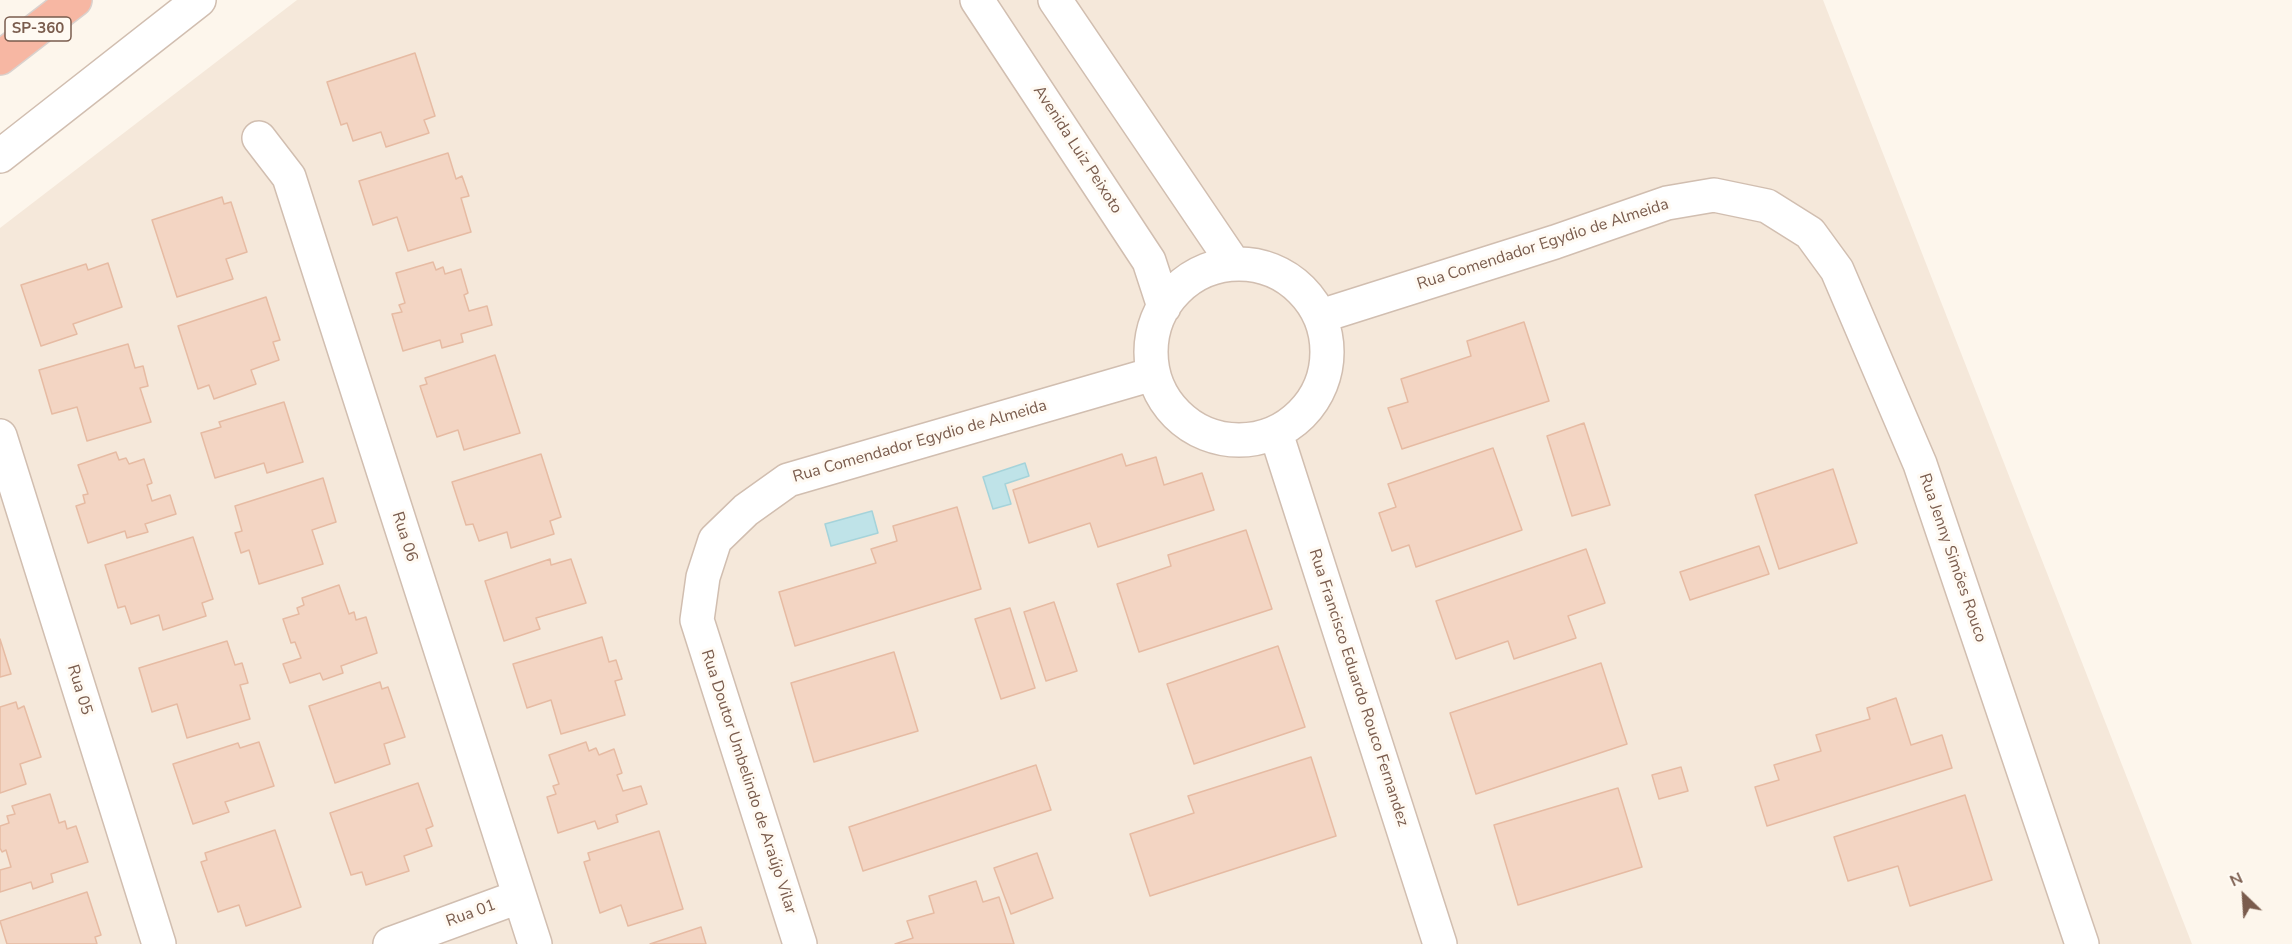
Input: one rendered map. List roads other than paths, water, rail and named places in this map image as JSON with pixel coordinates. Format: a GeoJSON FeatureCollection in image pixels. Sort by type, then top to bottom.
{"type":"FeatureCollection","features":[{"type":"Feature","properties":{"kind":"highway","name":"SP-360"},"geometry":{"type":"LineString","coordinates":[[0,58],[75,0]]}},
{"type":"Feature","properties":{"kind":"street"},"geometry":{"type":"LineString","coordinates":[[0,156],[199,0]]}},
{"type":"Feature","properties":{"kind":"street"},"geometry":{"type":"LineString","coordinates":[[1055,0],[1234,264]]}},
{"type":"Feature","properties":{"kind":"street","name":"Avenida Luiz Peixoto"},"geometry":{"type":"LineString","coordinates":[[984,2],[1149,261],[1164,307]]}},
{"type":"Feature","properties":{"kind":"street","name":"Rua 06"},"geometry":{"type":"LineString","coordinates":[[259,138],[289,177],[518,897],[535,944]]}},
{"type":"Feature","properties":{"kind":"street","name":"Rua Comendador Egydio de Almeida"},"geometry":{"type":"LineString","coordinates":[[1321,316],[1555,242],[1667,203],[1714,195],[1767,206]]}},
{"type":"Feature","properties":{"kind":"street","name":"Rua Jenny Simões Rouco"},"geometry":{"type":"LineString","coordinates":[[1767,206],[1810,233],[1837,270],[1920,464],[2082,944]]}},
{"type":"Feature","properties":{"kind":"street"},"geometry":{"type":"LineString","coordinates":[[1234,264],[1260,266],[1285,277],[1306,294],[1321,316],[1328,350],[1322,384],[1304,413],[1276,433],[1251,440],[1226,440],[1201,432],[1179,418],[1163,398],[1153,374],[1151,351],[1154,328],[1164,307],[1177,290],[1194,277],[1212,268],[1234,264]]}},
{"type":"Feature","properties":{"kind":"street","name":"Rua Comendador Egydio de Almeida"},"geometry":{"type":"LineString","coordinates":[[697,620],[703,577],[715,540],[746,510],[788,480],[1153,374]]}},
{"type":"Feature","properties":{"kind":"street","name":"Rua Francisco Eduardo Rouco Fernandez"},"geometry":{"type":"LineString","coordinates":[[1276,433],[1440,944]]}},
{"type":"Feature","properties":{"kind":"street","name":"Rua 05"},"geometry":{"type":"LineString","coordinates":[[0,436],[159,944]]}},
{"type":"Feature","properties":{"kind":"street","name":"Rua Doutor Umbelindo de Araújo Vilar"},"geometry":{"type":"LineString","coordinates":[[697,620],[800,944]]}},
{"type":"Feature","properties":{"kind":"street","name":"Rua 01"},"geometry":{"type":"LineString","coordinates":[[390,944],[518,897]]}},
{"type":"Feature","properties":{"kind":"water"},"geometry":{"type":"Polygon","coordinates":[[[1025,463],[1029,476],[1005,484],[1011,504],[993,509],[983,477],[1025,463]]]}},
{"type":"Feature","properties":{"kind":"water"},"geometry":{"type":"Polygon","coordinates":[[[872,511],[878,533],[831,546],[825,524],[872,511]]]}}]}
